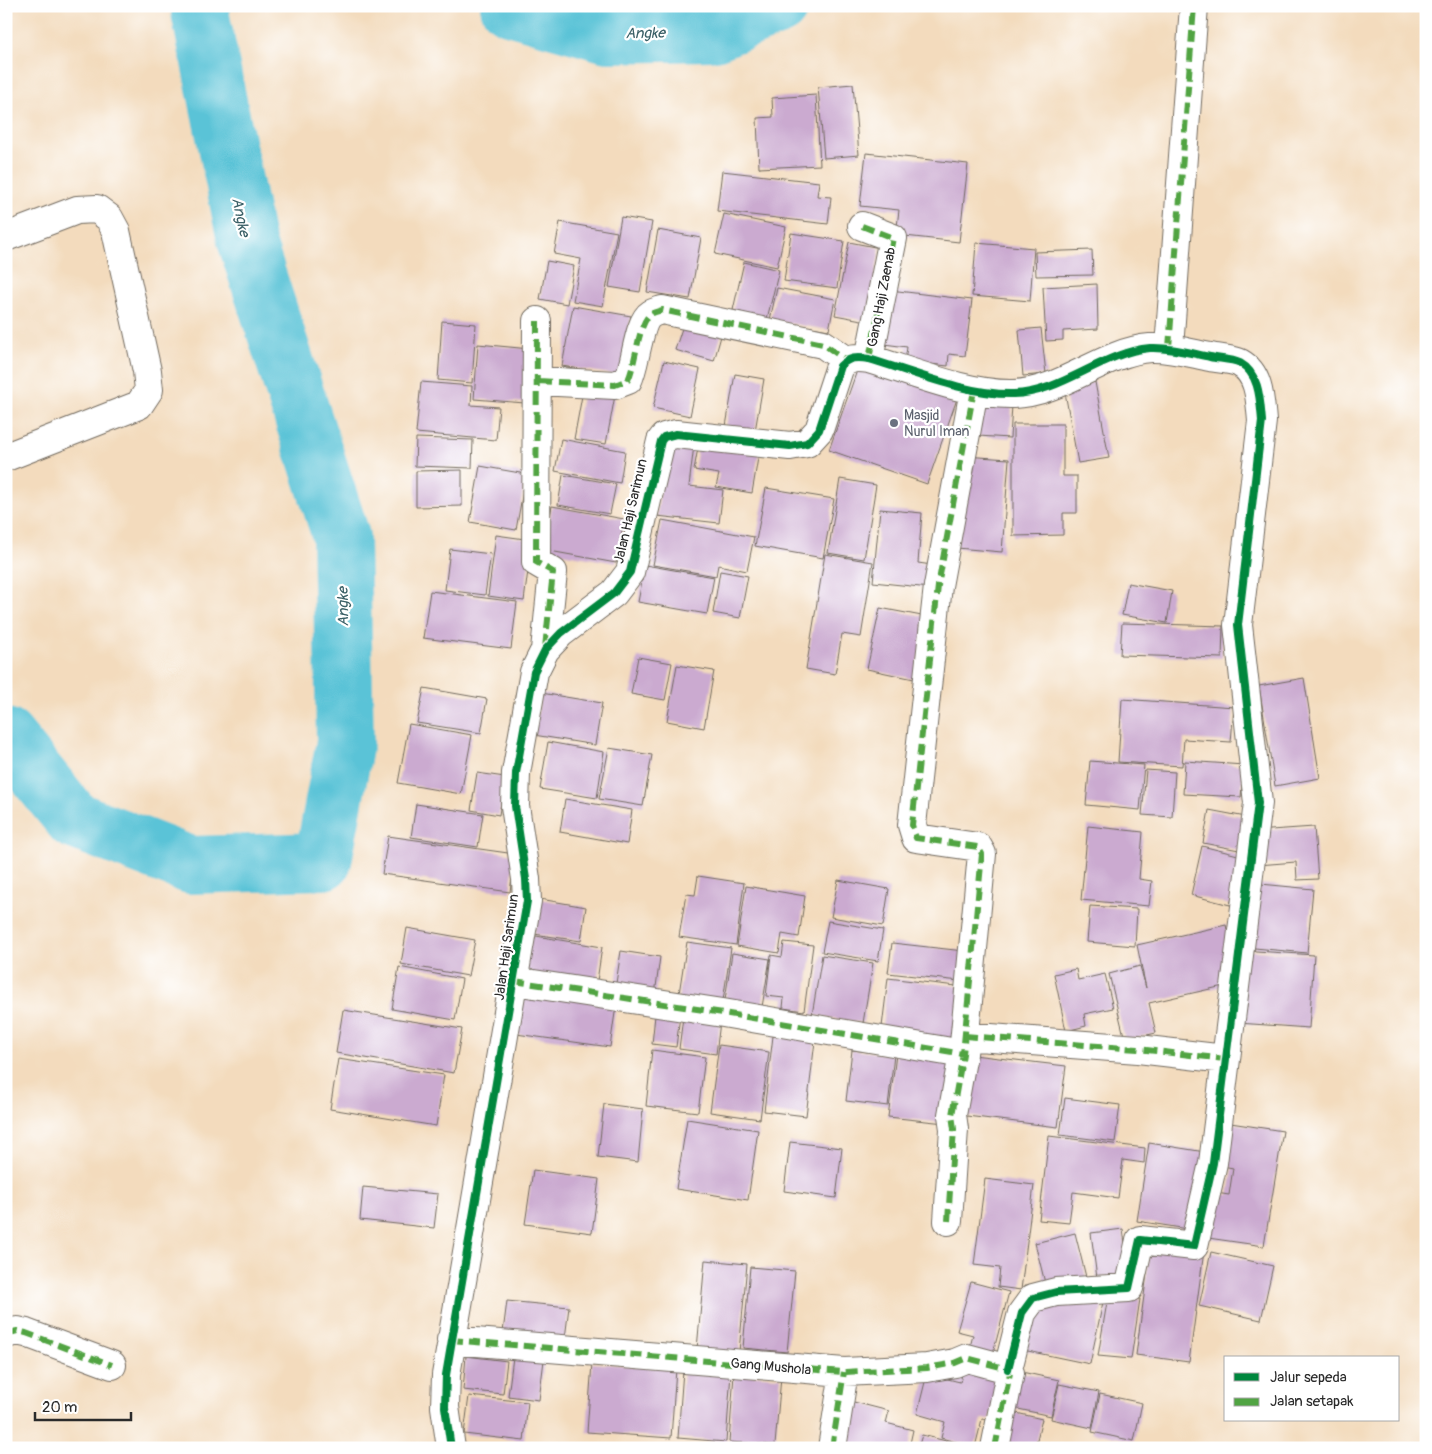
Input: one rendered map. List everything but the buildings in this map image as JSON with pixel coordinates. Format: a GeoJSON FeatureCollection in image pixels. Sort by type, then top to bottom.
{"type":"FeatureCollection","features":[{"type":"Feature","properties":{"kind":"street"},"geometry":{"type":"LineString","coordinates":[[1169,348],[1194,6]]}},
{"type":"Feature","properties":{"kind":"street"},"geometry":{"type":"LineString","coordinates":[[6,237],[77,210],[97,209],[109,218],[116,230],[147,371],[149,390],[139,404],[6,457]]}},
{"type":"Feature","properties":{"kind":"street","name":"Gang Haji Zaenab"},"geometry":{"type":"LineString","coordinates":[[858,359],[893,238],[862,226]]}},
{"type":"Feature","properties":{"kind":"street"},"geometry":{"type":"LineString","coordinates":[[539,381],[616,385],[628,380],[633,369],[644,322],[651,314],[662,310],[823,344],[858,359],[974,390],[1014,394],[1044,388],[1124,354],[1148,348],[1169,348],[1239,363],[1252,374],[1259,394],[1262,421],[1238,625],[1258,803],[1213,1163],[1194,1246],[1140,1240],[1129,1288],[1056,1292],[1033,1298],[1022,1313],[1008,1369],[1010,1373],[995,1448]]}},
{"type":"Feature","properties":{"kind":"street"},"geometry":{"type":"LineString","coordinates":[[537,321],[539,381],[536,562],[553,572],[545,650]]}},
{"type":"Feature","properties":{"kind":"street","name":"Jalan Haji Sarimun"},"geometry":{"type":"LineString","coordinates":[[451,1448],[445,1392],[451,1340],[514,981],[526,901],[526,879],[515,806],[516,773],[534,672],[545,650],[561,633],[614,592],[630,572],[658,446],[664,437],[676,434],[790,446],[806,443],[819,430],[840,366],[858,359]]}},
{"type":"Feature","properties":{"kind":"street"},"geometry":{"type":"LineString","coordinates":[[948,1221],[954,1129],[952,1114],[964,1045],[981,849],[916,838],[912,832],[938,586],[974,390]]}},
{"type":"Feature","properties":{"kind":"street"},"geometry":{"type":"LineString","coordinates":[[514,981],[723,1013],[964,1045],[1138,1049],[1225,1059]]}},
{"type":"Feature","properties":{"kind":"street"},"geometry":{"type":"LineString","coordinates":[[6,1334],[17,1331],[26,1333],[112,1365]]}},
{"type":"Feature","properties":{"kind":"street","name":"Gang Mushola"},"geometry":{"type":"LineString","coordinates":[[451,1340],[844,1372],[927,1368],[956,1363],[967,1358],[1008,1369]]}},
{"type":"Feature","properties":{"kind":"street"},"geometry":{"type":"LineString","coordinates":[[832,1448],[844,1372]]}},
{"type":"Feature","properties":{"kind":"waterway","name":"Angke"},"geometry":{"type":"LineString","coordinates":[[6,737],[74,820],[190,865],[323,861],[345,742],[341,536],[246,240],[200,12],[202,6]]}},
{"type":"Feature","properties":{"kind":"waterway","name":"Angke"},"geometry":{"type":"LineString","coordinates":[[509,6],[608,34],[714,32],[779,6]]}},
{"type":"Feature","properties":{"kind":"marked path"},"geometry":{"type":"LineString","coordinates":[[1169,348],[1194,6]]}},
{"type":"Feature","properties":{"kind":"marked path"},"geometry":{"type":"LineString","coordinates":[[862,226],[893,238],[869,359]]}},
{"type":"Feature","properties":{"kind":"marked path"},"geometry":{"type":"LineString","coordinates":[[539,381],[615,385],[628,380],[643,325],[651,314],[662,310],[823,344],[846,360]]}},
{"type":"Feature","properties":{"kind":"marked path"},"geometry":{"type":"LineString","coordinates":[[537,321],[536,562],[553,572],[545,648]]}},
{"type":"Feature","properties":{"kind":"marked path"},"geometry":{"type":"LineString","coordinates":[[948,1221],[954,1129],[952,1115],[963,1054],[982,854],[978,847],[916,838],[912,825],[938,586],[974,390]]}},
{"type":"Feature","properties":{"kind":"marked path"},"geometry":{"type":"LineString","coordinates":[[514,981],[723,1013],[963,1054]]}},
{"type":"Feature","properties":{"kind":"marked path"},"geometry":{"type":"LineString","coordinates":[[965,1036],[1138,1049],[1225,1059]]}},
{"type":"Feature","properties":{"kind":"marked path"},"geometry":{"type":"LineString","coordinates":[[6,1334],[17,1331],[26,1333],[112,1365]]}},
{"type":"Feature","properties":{"kind":"marked path"},"geometry":{"type":"LineString","coordinates":[[451,1340],[844,1372],[927,1368],[955,1363],[967,1358],[1008,1369],[1010,1373],[995,1448]]}},
{"type":"Feature","properties":{"kind":"marked path"},"geometry":{"type":"LineString","coordinates":[[832,1448],[844,1372]]}},
{"type":"Feature","properties":{"kind":"cycle path"},"geometry":{"type":"LineString","coordinates":[[451,1448],[445,1407],[446,1375],[527,901],[526,879],[515,806],[516,773],[534,672],[545,650],[561,633],[614,593],[630,572],[661,441],[664,437],[676,434],[790,446],[807,443],[819,430],[840,366],[853,358],[869,359],[959,387],[978,391],[1013,394],[1031,392],[1048,387],[1132,351],[1150,348],[1172,349],[1233,361],[1247,368],[1252,374],[1258,389],[1262,421],[1238,625],[1258,803],[1213,1163],[1194,1246],[1140,1240],[1129,1288],[1056,1292],[1033,1298],[1022,1313],[1008,1369]]}},
{"type":"Feature","properties":{"kind":"place","name":"Masjid Nurul Iman"},"geometry":{"type":"Point","coordinates":[894,423]}}]}
